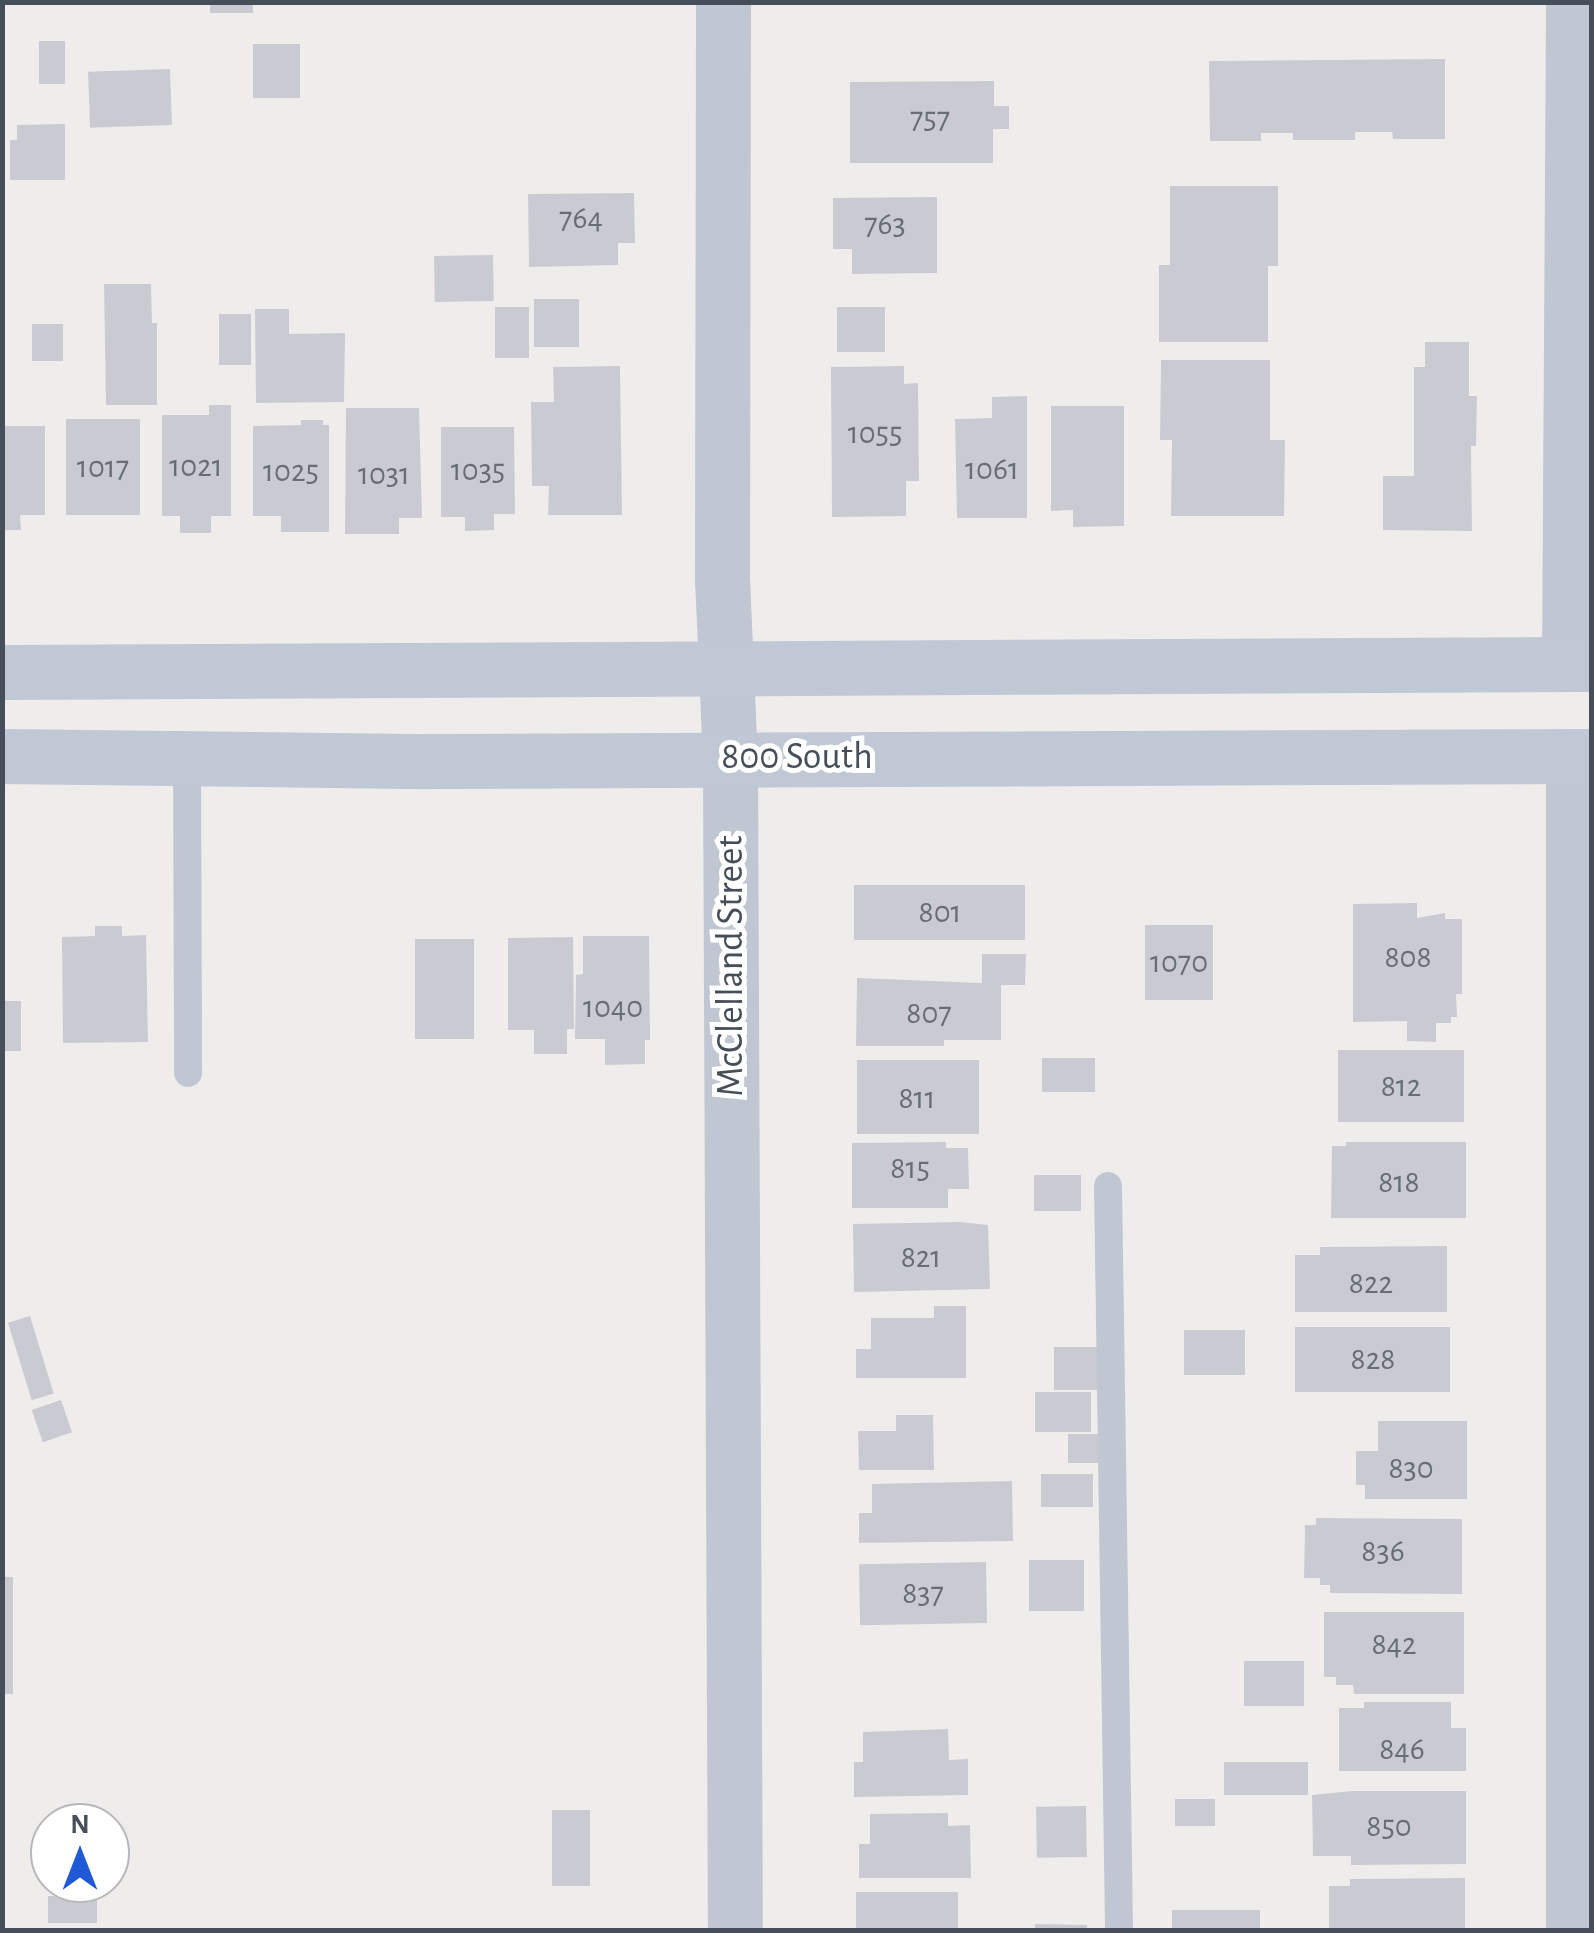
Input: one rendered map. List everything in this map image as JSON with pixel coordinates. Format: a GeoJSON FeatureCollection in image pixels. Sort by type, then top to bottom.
{"type":"FeatureCollection","features":[{"type":"Feature","properties":{"kind":"main road"},"geometry":{"type":"LineString","coordinates":[[2,672],[1580,664]]}},
{"type":"Feature","properties":{"kind":"main road","name":"800 South"},"geometry":{"type":"LineString","coordinates":[[2,756],[1582,756]]}},
{"type":"Feature","properties":{"kind":"street","name":"McClelland Street"},"geometry":{"type":"LineString","coordinates":[[723,2],[722,578],[730,758],[735,1930]]}},
{"type":"Feature","properties":{"kind":"street"},"geometry":{"type":"LineString","coordinates":[[1573,2],[1580,664]]}},
{"type":"Feature","properties":{"kind":"street"},"geometry":{"type":"LineString","coordinates":[[1572,1930],[1582,1644],[1582,756]]}},
{"type":"Feature","properties":{"kind":"lane"},"geometry":{"type":"LineString","coordinates":[[186,758],[188,1073]]}},
{"type":"Feature","properties":{"kind":"lane"},"geometry":{"type":"LineString","coordinates":[[1108,1186],[1119,1930]]}},
{"type":"Feature","properties":{"kind":"building"},"geometry":{"type":"Polygon","coordinates":[[[210,2],[253,2],[253,13],[210,13],[210,2]]]}},
{"type":"Feature","properties":{"kind":"building"},"geometry":{"type":"Polygon","coordinates":[[[39,41],[65,41],[65,84],[39,84],[39,41]]]}},
{"type":"Feature","properties":{"kind":"building"},"geometry":{"type":"Polygon","coordinates":[[[253,44],[300,44],[300,98],[253,98],[253,44]]]}},
{"type":"Feature","properties":{"kind":"building"},"geometry":{"type":"Polygon","coordinates":[[[1445,59],[1445,139],[1393,139],[1392,132],[1355,132],[1355,140],[1293,140],[1293,133],[1261,133],[1261,141],[1210,141],[1209,61],[1445,59]]]}},
{"type":"Feature","properties":{"kind":"building"},"geometry":{"type":"Polygon","coordinates":[[[170,69],[172,125],[90,128],[88,72],[170,69]]]}},
{"type":"Feature","properties":{"kind":"building"},"geometry":{"type":"Polygon","coordinates":[[[994,81],[994,106],[1009,106],[1009,129],[993,129],[993,163],[850,163],[850,82],[994,81]]]}},
{"type":"Feature","properties":{"kind":"building"},"geometry":{"type":"Polygon","coordinates":[[[65,124],[65,180],[10,180],[10,140],[17,140],[17,125],[65,124]]]}},
{"type":"Feature","properties":{"kind":"building"},"geometry":{"type":"Polygon","coordinates":[[[1170,186],[1278,186],[1278,266],[1268,266],[1268,342],[1159,342],[1159,265],[1170,265],[1170,186]]]}},
{"type":"Feature","properties":{"kind":"building"},"geometry":{"type":"Polygon","coordinates":[[[634,193],[635,243],[618,243],[618,265],[529,267],[528,194],[634,193]]]}},
{"type":"Feature","properties":{"kind":"building"},"geometry":{"type":"Polygon","coordinates":[[[937,197],[937,273],[852,274],[852,249],[833,249],[833,198],[937,197]]]}},
{"type":"Feature","properties":{"kind":"building"},"geometry":{"type":"Polygon","coordinates":[[[493,255],[494,301],[435,302],[434,256],[493,255]]]}},
{"type":"Feature","properties":{"kind":"building"},"geometry":{"type":"Polygon","coordinates":[[[104,284],[151,284],[152,323],[157,323],[157,405],[106,405],[104,284]]]}},
{"type":"Feature","properties":{"kind":"building"},"geometry":{"type":"Polygon","coordinates":[[[534,299],[579,299],[579,347],[534,347],[534,299]]]}},
{"type":"Feature","properties":{"kind":"building"},"geometry":{"type":"Polygon","coordinates":[[[495,307],[529,307],[529,358],[495,358],[495,307]]]}},
{"type":"Feature","properties":{"kind":"building"},"geometry":{"type":"Polygon","coordinates":[[[837,307],[885,307],[885,352],[837,352],[837,307]]]}},
{"type":"Feature","properties":{"kind":"building"},"geometry":{"type":"Polygon","coordinates":[[[255,309],[289,309],[289,334],[345,333],[344,402],[256,403],[255,309]]]}},
{"type":"Feature","properties":{"kind":"building"},"geometry":{"type":"Polygon","coordinates":[[[219,314],[251,314],[251,365],[219,365],[219,314]]]}},
{"type":"Feature","properties":{"kind":"building"},"geometry":{"type":"Polygon","coordinates":[[[32,324],[63,324],[63,361],[32,361],[32,324]]]}},
{"type":"Feature","properties":{"kind":"building"},"geometry":{"type":"Polygon","coordinates":[[[1425,342],[1469,342],[1469,396],[1477,396],[1476,446],[1471,446],[1472,531],[1383,530],[1383,476],[1414,476],[1414,367],[1425,367],[1425,342]]]}},
{"type":"Feature","properties":{"kind":"building"},"geometry":{"type":"Polygon","coordinates":[[[1161,360],[1270,360],[1270,440],[1285,440],[1284,516],[1171,516],[1172,440],[1160,440],[1161,360]]]}},
{"type":"Feature","properties":{"kind":"building"},"geometry":{"type":"Polygon","coordinates":[[[620,366],[622,515],[548,515],[549,486],[532,486],[531,402],[554,402],[553,367],[620,366]]]}},
{"type":"Feature","properties":{"kind":"building"},"geometry":{"type":"Polygon","coordinates":[[[904,366],[904,384],[918,383],[919,481],[906,481],[906,516],[832,517],[831,367],[904,366]]]}},
{"type":"Feature","properties":{"kind":"building"},"geometry":{"type":"Polygon","coordinates":[[[1027,396],[1027,518],[957,518],[955,419],[992,418],[992,397],[1027,396]]]}},
{"type":"Feature","properties":{"kind":"building"},"geometry":{"type":"Polygon","coordinates":[[[209,405],[231,405],[231,516],[211,516],[211,533],[180,533],[180,516],[162,516],[162,415],[209,415],[209,405]]]}},
{"type":"Feature","properties":{"kind":"building"},"geometry":{"type":"Polygon","coordinates":[[[1051,406],[1124,406],[1124,526],[1073,527],[1073,510],[1051,511],[1051,406]]]}},
{"type":"Feature","properties":{"kind":"building"},"geometry":{"type":"Polygon","coordinates":[[[346,408],[419,408],[422,518],[399,518],[399,534],[345,534],[346,408]]]}},
{"type":"Feature","properties":{"kind":"building"},"geometry":{"type":"Polygon","coordinates":[[[66,419],[140,419],[140,515],[66,515],[66,419]]]}},
{"type":"Feature","properties":{"kind":"building"},"geometry":{"type":"Polygon","coordinates":[[[301,420],[323,420],[323,425],[329,425],[329,532],[281,532],[281,516],[253,516],[253,426],[301,425],[301,420]]]}},
{"type":"Feature","properties":{"kind":"building"},"geometry":{"type":"Polygon","coordinates":[[[2,426],[45,426],[45,515],[20,515],[21,530],[2,530],[2,426]]]}},
{"type":"Feature","properties":{"kind":"building"},"geometry":{"type":"Polygon","coordinates":[[[441,427],[514,427],[515,514],[494,514],[494,530],[465,531],[465,517],[441,517],[441,427]]]}},
{"type":"Feature","properties":{"kind":"building"},"geometry":{"type":"Polygon","coordinates":[[[854,885],[1025,885],[1025,940],[854,940],[854,885]]]}},
{"type":"Feature","properties":{"kind":"building"},"geometry":{"type":"Polygon","coordinates":[[[1417,903],[1417,918],[1445,913],[1445,919],[1462,919],[1462,994],[1456,994],[1457,1017],[1451,1017],[1451,1023],[1436,1023],[1436,1042],[1407,1041],[1407,1021],[1353,1022],[1353,904],[1417,903]]]}},
{"type":"Feature","properties":{"kind":"building"},"geometry":{"type":"Polygon","coordinates":[[[1145,925],[1213,925],[1213,1000],[1145,1000],[1145,925]]]}},
{"type":"Feature","properties":{"kind":"building"},"geometry":{"type":"Polygon","coordinates":[[[95,926],[122,926],[122,936],[146,935],[148,1042],[63,1043],[62,937],[95,936],[95,926]]]}},
{"type":"Feature","properties":{"kind":"building"},"geometry":{"type":"Polygon","coordinates":[[[583,936],[649,936],[650,1040],[645,1040],[645,1064],[605,1065],[605,1039],[575,1039],[576,975],[583,974],[583,936]]]}},
{"type":"Feature","properties":{"kind":"building"},"geometry":{"type":"Polygon","coordinates":[[[573,937],[574,1029],[567,1029],[567,1054],[534,1054],[534,1030],[508,1030],[508,938],[573,937]]]}},
{"type":"Feature","properties":{"kind":"building"},"geometry":{"type":"Polygon","coordinates":[[[415,939],[474,939],[474,1039],[415,1039],[415,939]]]}},
{"type":"Feature","properties":{"kind":"building"},"geometry":{"type":"Polygon","coordinates":[[[982,954],[1026,954],[1025,985],[1001,985],[1001,1040],[944,1040],[944,1046],[856,1046],[857,978],[982,983],[982,954]]]}},
{"type":"Feature","properties":{"kind":"building"},"geometry":{"type":"Polygon","coordinates":[[[2,1001],[21,1001],[21,1051],[2,1051],[2,1001]]]}},
{"type":"Feature","properties":{"kind":"building"},"geometry":{"type":"Polygon","coordinates":[[[1338,1050],[1464,1050],[1464,1122],[1338,1122],[1338,1050]]]}},
{"type":"Feature","properties":{"kind":"building"},"geometry":{"type":"Polygon","coordinates":[[[1042,1058],[1095,1058],[1095,1092],[1042,1092],[1042,1058]]]}},
{"type":"Feature","properties":{"kind":"building"},"geometry":{"type":"Polygon","coordinates":[[[857,1060],[979,1060],[979,1134],[857,1134],[857,1060]]]}},
{"type":"Feature","properties":{"kind":"building"},"geometry":{"type":"Polygon","coordinates":[[[946,1142],[946,1148],[968,1148],[969,1189],[948,1189],[948,1208],[852,1208],[852,1143],[946,1142]]]}},
{"type":"Feature","properties":{"kind":"building"},"geometry":{"type":"Polygon","coordinates":[[[1346,1142],[1466,1142],[1466,1218],[1331,1218],[1332,1146],[1346,1146],[1346,1142]]]}},
{"type":"Feature","properties":{"kind":"building"},"geometry":{"type":"Polygon","coordinates":[[[1034,1175],[1081,1175],[1081,1211],[1034,1211],[1034,1175]]]}},
{"type":"Feature","properties":{"kind":"building"},"geometry":{"type":"Polygon","coordinates":[[[853,1224],[988,1225],[990,1289],[854,1292],[853,1224]]]}},
{"type":"Feature","properties":{"kind":"building"},"geometry":{"type":"Polygon","coordinates":[[[1447,1246],[1447,1312],[1295,1312],[1295,1255],[1320,1255],[1320,1247],[1447,1246]]]}},
{"type":"Feature","properties":{"kind":"building"},"geometry":{"type":"Polygon","coordinates":[[[934,1306],[966,1306],[966,1378],[856,1378],[856,1349],[871,1349],[871,1318],[934,1318],[934,1306]]]}},
{"type":"Feature","properties":{"kind":"building"},"geometry":{"type":"Polygon","coordinates":[[[30,1316],[54,1393],[32,1400],[8,1323],[30,1316]]]}},
{"type":"Feature","properties":{"kind":"building"},"geometry":{"type":"Polygon","coordinates":[[[1295,1327],[1450,1327],[1450,1392],[1295,1392],[1295,1327]]]}},
{"type":"Feature","properties":{"kind":"building"},"geometry":{"type":"Polygon","coordinates":[[[1184,1330],[1245,1330],[1245,1375],[1184,1375],[1184,1330]]]}},
{"type":"Feature","properties":{"kind":"building"},"geometry":{"type":"Polygon","coordinates":[[[1054,1347],[1097,1347],[1097,1390],[1054,1390],[1054,1347]]]}},
{"type":"Feature","properties":{"kind":"building"},"geometry":{"type":"Polygon","coordinates":[[[1035,1392],[1091,1392],[1091,1432],[1035,1432],[1035,1392]]]}},
{"type":"Feature","properties":{"kind":"building"},"geometry":{"type":"Polygon","coordinates":[[[61,1400],[72,1432],[43,1442],[32,1410],[61,1400]]]}},
{"type":"Feature","properties":{"kind":"building"},"geometry":{"type":"Polygon","coordinates":[[[896,1415],[933,1415],[934,1470],[859,1470],[858,1431],[896,1431],[896,1415]]]}},
{"type":"Feature","properties":{"kind":"building"},"geometry":{"type":"Polygon","coordinates":[[[1378,1421],[1467,1421],[1467,1499],[1365,1499],[1365,1485],[1356,1485],[1356,1451],[1378,1451],[1378,1421]]]}},
{"type":"Feature","properties":{"kind":"building"},"geometry":{"type":"Polygon","coordinates":[[[1068,1434],[1106,1434],[1106,1463],[1068,1463],[1068,1434]]]}},
{"type":"Feature","properties":{"kind":"building"},"geometry":{"type":"Polygon","coordinates":[[[1041,1474],[1093,1474],[1093,1507],[1041,1507],[1041,1474]]]}},
{"type":"Feature","properties":{"kind":"building"},"geometry":{"type":"Polygon","coordinates":[[[1012,1481],[1013,1541],[859,1543],[859,1513],[872,1513],[872,1484],[1012,1481]]]}},
{"type":"Feature","properties":{"kind":"building"},"geometry":{"type":"Polygon","coordinates":[[[1316,1518],[1462,1519],[1462,1594],[1330,1593],[1330,1585],[1320,1585],[1320,1578],[1304,1578],[1305,1525],[1316,1525],[1316,1518]]]}},
{"type":"Feature","properties":{"kind":"building"},"geometry":{"type":"Polygon","coordinates":[[[1029,1560],[1084,1560],[1084,1611],[1029,1611],[1029,1560]]]}},
{"type":"Feature","properties":{"kind":"building"},"geometry":{"type":"Polygon","coordinates":[[[986,1562],[987,1623],[860,1625],[859,1564],[986,1562]]]}},
{"type":"Feature","properties":{"kind":"building"},"geometry":{"type":"Polygon","coordinates":[[[2,1577],[13,1577],[13,1694],[2,1694],[2,1577]]]}},
{"type":"Feature","properties":{"kind":"building"},"geometry":{"type":"Polygon","coordinates":[[[1324,1612],[1464,1612],[1464,1694],[1354,1694],[1353,1685],[1336,1685],[1336,1677],[1324,1677],[1324,1612]]]}},
{"type":"Feature","properties":{"kind":"building"},"geometry":{"type":"Polygon","coordinates":[[[1244,1661],[1304,1661],[1304,1706],[1244,1706],[1244,1661]]]}},
{"type":"Feature","properties":{"kind":"building"},"geometry":{"type":"Polygon","coordinates":[[[1364,1702],[1451,1702],[1451,1728],[1466,1728],[1466,1771],[1339,1771],[1339,1708],[1364,1708],[1364,1702]]]}},
{"type":"Feature","properties":{"kind":"building"},"geometry":{"type":"Polygon","coordinates":[[[948,1729],[949,1760],[968,1759],[968,1795],[854,1797],[854,1762],[863,1762],[863,1732],[948,1729]]]}},
{"type":"Feature","properties":{"kind":"building"},"geometry":{"type":"Polygon","coordinates":[[[1224,1762],[1308,1762],[1308,1795],[1224,1795],[1224,1762]]]}},
{"type":"Feature","properties":{"kind":"building"},"geometry":{"type":"Polygon","coordinates":[[[1466,1791],[1466,1864],[1351,1865],[1351,1856],[1313,1856],[1312,1795],[1466,1791]]]}},
{"type":"Feature","properties":{"kind":"building"},"geometry":{"type":"Polygon","coordinates":[[[1175,1799],[1215,1799],[1215,1826],[1175,1826],[1175,1799]]]}},
{"type":"Feature","properties":{"kind":"building"},"geometry":{"type":"Polygon","coordinates":[[[1086,1806],[1087,1857],[1037,1858],[1036,1807],[1086,1806]]]}},
{"type":"Feature","properties":{"kind":"building"},"geometry":{"type":"Polygon","coordinates":[[[552,1810],[590,1810],[590,1886],[552,1886],[552,1810]]]}},
{"type":"Feature","properties":{"kind":"building"},"geometry":{"type":"Polygon","coordinates":[[[948,1813],[948,1826],[970,1825],[971,1878],[859,1878],[859,1844],[870,1844],[870,1814],[948,1813]]]}},
{"type":"Feature","properties":{"kind":"building"},"geometry":{"type":"Polygon","coordinates":[[[1465,1878],[1465,1930],[1329,1930],[1329,1886],[1350,1886],[1350,1879],[1465,1878]]]}},
{"type":"Feature","properties":{"kind":"building"},"geometry":{"type":"Polygon","coordinates":[[[856,1892],[958,1892],[958,1930],[856,1930],[856,1892]]]}},
{"type":"Feature","properties":{"kind":"building"},"geometry":{"type":"Polygon","coordinates":[[[48,1903],[97,1903],[97,1923],[48,1923],[48,1903]]]}},
{"type":"Feature","properties":{"kind":"building"},"geometry":{"type":"Polygon","coordinates":[[[1172,1910],[1260,1910],[1260,1930],[1172,1930],[1172,1910]]]}},
{"type":"Feature","properties":{"kind":"building"},"geometry":{"type":"Polygon","coordinates":[[[1035,1924],[1087,1925],[1087,1930],[1035,1930],[1035,1924]]]}}]}
